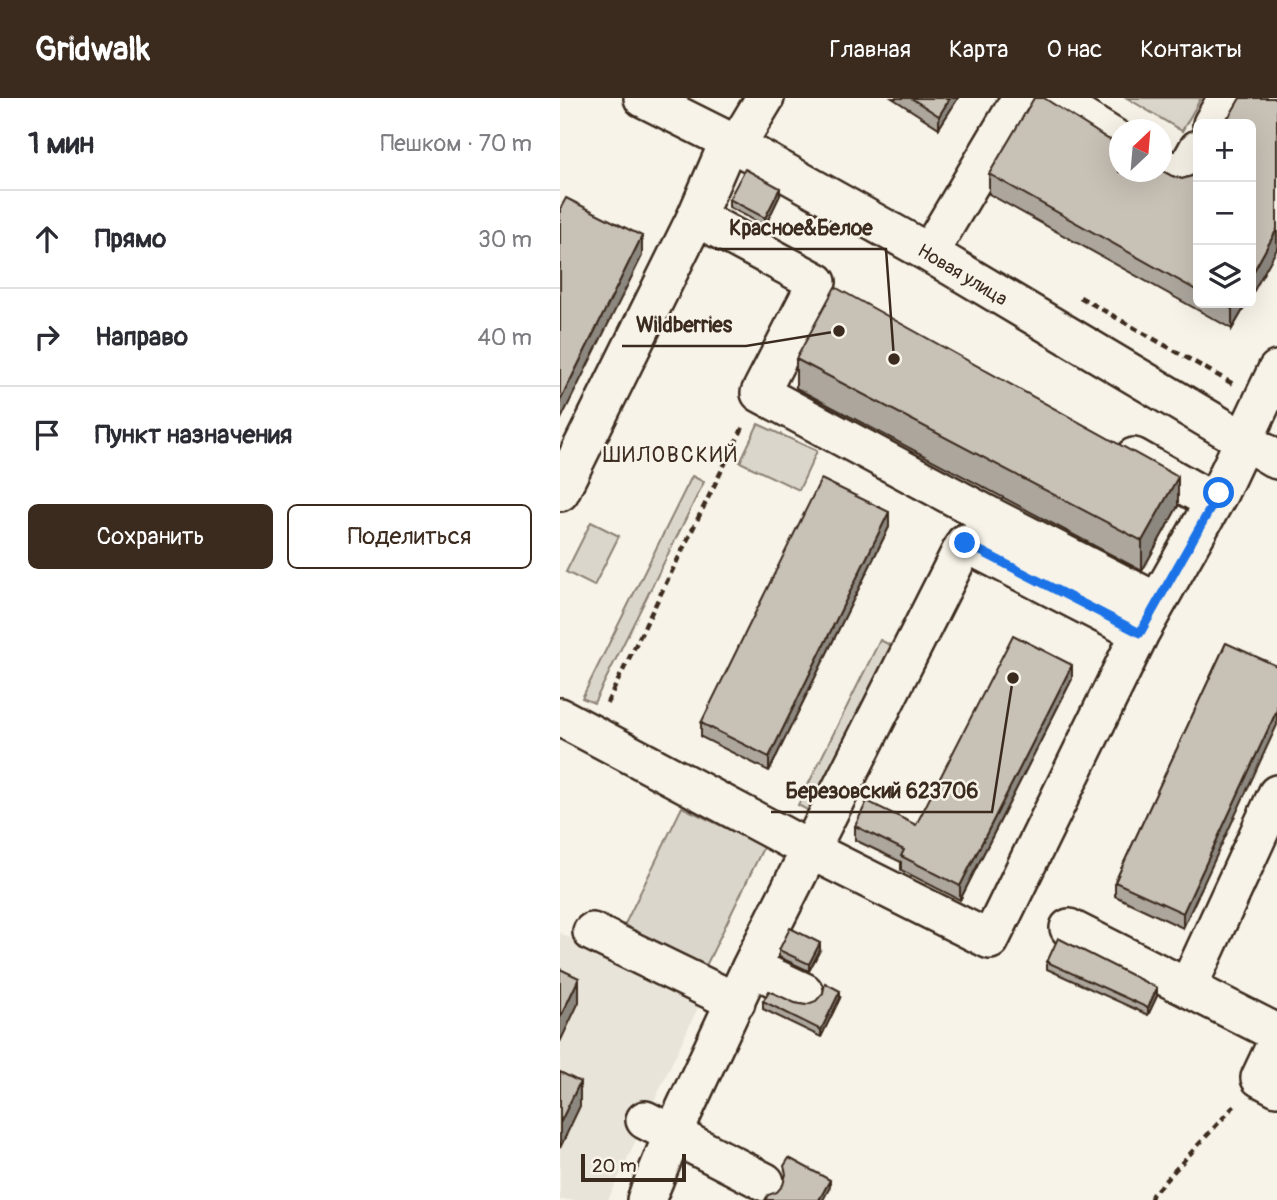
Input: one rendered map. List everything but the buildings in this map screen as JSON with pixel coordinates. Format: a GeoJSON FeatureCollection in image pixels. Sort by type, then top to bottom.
{"type":"FeatureCollection","features":[{"type":"Feature","properties":{"kind":"street","name":"Новая улица"},"geometry":{"type":"LineString","coordinates":[[643,98],[733,143],[929,253],[1277,460]]}},
{"type":"Feature","properties":{"kind":"street"},"geometry":{"type":"LineString","coordinates":[[560,492],[733,143],[765,98]]}},
{"type":"Feature","properties":{"kind":"street"},"geometry":{"type":"LineString","coordinates":[[929,253],[1021,98]]}},
{"type":"Feature","properties":{"kind":"street"},"geometry":{"type":"LineString","coordinates":[[1050,98],[1109,135]]}},
{"type":"Feature","properties":{"kind":"street"},"geometry":{"type":"LineString","coordinates":[[1215,119],[1227,98]]}},
{"type":"Feature","properties":{"kind":"street"},"geometry":{"type":"LineString","coordinates":[[1172,172],[1182,178],[1193,158]]}},
{"type":"Feature","properties":{"kind":"street"},"geometry":{"type":"LineString","coordinates":[[696,217],[829,289],[760,393],[982,512],[1149,618]]}},
{"type":"Feature","properties":{"kind":"street"},"geometry":{"type":"LineString","coordinates":[[560,717],[810,850],[990,940],[1149,618],[1244,442],[1277,370]]}},
{"type":"Feature","properties":{"kind":"street"},"geometry":{"type":"LineString","coordinates":[[1104,441],[1212,501]]}},
{"type":"Feature","properties":{"kind":"street"},"geometry":{"type":"LineString","coordinates":[[646,1200],[659,1127],[736,1002],[751,967],[965,543],[1149,618]]}},
{"type":"Feature","properties":{"kind":"street"},"geometry":{"type":"LineString","coordinates":[[1188,987],[1277,794]]}},
{"type":"Feature","properties":{"kind":"street"},"geometry":{"type":"LineString","coordinates":[[1069,928],[1277,1033]]}},
{"type":"Feature","properties":{"kind":"street"},"geometry":{"type":"LineString","coordinates":[[592,932],[736,1002]]}},
{"type":"Feature","properties":{"kind":"street"},"geometry":{"type":"LineString","coordinates":[[751,967],[804,992]]}},
{"type":"Feature","properties":{"kind":"street"},"geometry":{"type":"LineString","coordinates":[[1268,1083],[1277,1042]]}},
{"type":"Feature","properties":{"kind":"street"},"geometry":{"type":"LineString","coordinates":[[659,1127],[765,1182]]}},
{"type":"Feature","properties":{"kind":"path"},"geometry":{"type":"LineString","coordinates":[[592,733],[760,393]]}},
{"type":"Feature","properties":{"kind":"path"},"geometry":{"type":"LineString","coordinates":[[1151,1200],[1268,1083]]}},
{"type":"Feature","properties":{"kind":"shaded area"},"geometry":{"type":"Polygon","coordinates":[[[1127,98],[1201,98],[1182,131],[1172,125],[1172,119],[1162,119],[1127,98]]]}},
{"type":"Feature","properties":{"kind":"shaded area"},"geometry":{"type":"Polygon","coordinates":[[[758,424],[817,451],[799,490],[740,462],[758,424]]]}},
{"type":"Feature","properties":{"kind":"shaded area"},"geometry":{"type":"Polygon","coordinates":[[[692,476],[704,482],[594,703],[582,698],[692,476]]]}},
{"type":"Feature","properties":{"kind":"shaded area"},"geometry":{"type":"Polygon","coordinates":[[[591,522],[619,536],[594,586],[566,572],[591,522]]]}},
{"type":"Feature","properties":{"kind":"shaded area"},"geometry":{"type":"Polygon","coordinates":[[[880,640],[892,646],[809,811],[798,805],[880,640]]]}},
{"type":"Feature","properties":{"kind":"shaded area"},"geometry":{"type":"Polygon","coordinates":[[[682,807],[764,846],[704,970],[622,930],[682,807]]]}},
{"type":"Feature","properties":{"kind":"shaded area"},"geometry":{"type":"Polygon","coordinates":[[[560,933],[700,1003],[608,1200],[560,1200],[560,933]]]}},
{"type":"Feature","properties":{"kind":"place","name":"Wildberries"},"geometry":{"type":"Point","coordinates":[839,331]}},
{"type":"Feature","properties":{"kind":"place","name":"Красное&Белое"},"geometry":{"type":"Point","coordinates":[894,359]}},
{"type":"Feature","properties":{"kind":"place","name":"Березовский 623706"},"geometry":{"type":"Point","coordinates":[1013,678]}},
{"type":"Feature","properties":{"kind":"district","name":"ШИЛОВСКИЙ"},"geometry":{"type":"Point","coordinates":[671,455]}},
{"type":"Feature","properties":{"kind":"route"},"geometry":{"type":"LineString","coordinates":[[965,543],[1140,633],[1212,501],[1219,493]]}}]}
